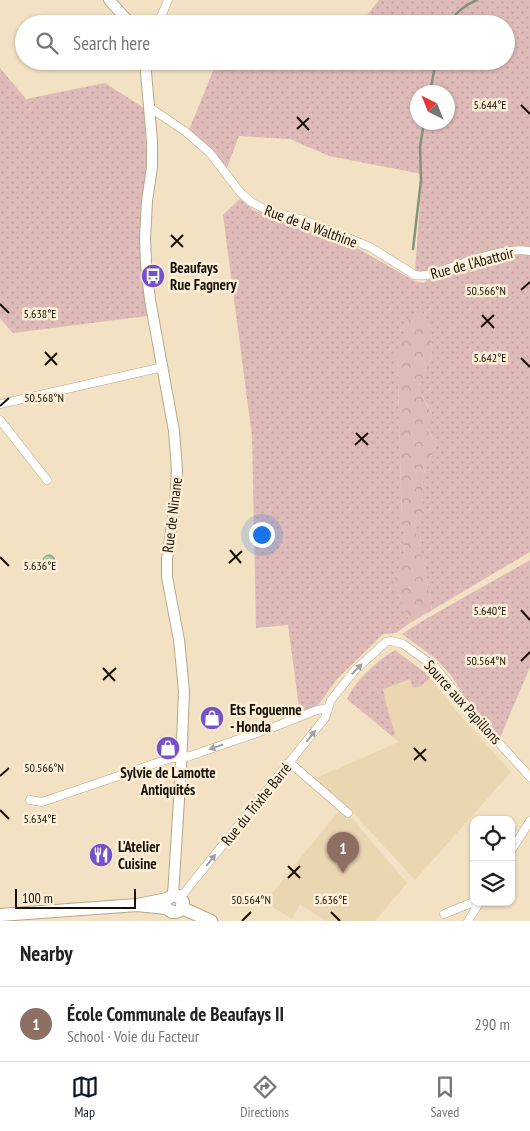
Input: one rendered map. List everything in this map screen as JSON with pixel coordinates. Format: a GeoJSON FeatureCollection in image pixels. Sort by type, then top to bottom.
{"type":"FeatureCollection","features":[{"type":"Feature","properties":{"kind":"main road"},"geometry":{"type":"LineString","coordinates":[[0,916],[174,901],[211,921]]}},
{"type":"Feature","properties":{"kind":"street"},"geometry":{"type":"LineString","coordinates":[[109,0],[122,15]]}},
{"type":"Feature","properties":{"kind":"street"},"geometry":{"type":"LineString","coordinates":[[162,15],[168,0]]}},
{"type":"Feature","properties":{"kind":"street","name":"Rue de Ninane"},"geometry":{"type":"LineString","coordinates":[[146,70],[150,107],[152,167],[147,201],[146,264],[150,300],[174,431],[177,470],[175,506],[167,559],[167,577],[179,640],[184,691],[174,901]]}},
{"type":"Feature","properties":{"kind":"street","name":"Rue de la Walthine"},"geometry":{"type":"LineString","coordinates":[[150,107],[186,132],[210,153],[240,192],[251,202],[271,212],[304,220],[370,247],[415,275]]}},
{"type":"Feature","properties":{"kind":"street","name":"Rue de l'Abattoir"},"geometry":{"type":"LineString","coordinates":[[415,275],[428,275],[465,262],[507,251],[530,251]]}},
{"type":"Feature","properties":{"kind":"street"},"geometry":{"type":"LineString","coordinates":[[0,404],[163,367]]}},
{"type":"Feature","properties":{"kind":"street"},"geometry":{"type":"LineString","coordinates":[[0,420],[47,480]]}},
{"type":"Feature","properties":{"kind":"street","name":"Source aux Papillons"},"geometry":{"type":"LineString","coordinates":[[328,708],[331,700],[354,670],[386,642],[391,640],[398,642],[423,657],[435,667],[479,721],[530,777]]}},
{"type":"Feature","properties":{"kind":"street"},"geometry":{"type":"LineString","coordinates":[[30,800],[42,802],[171,758],[182,758],[328,708]]}},
{"type":"Feature","properties":{"kind":"street","name":"Rue du Trixhe Barré"},"geometry":{"type":"LineString","coordinates":[[174,901],[325,718],[328,708]]}},
{"type":"Feature","properties":{"kind":"street"},"geometry":{"type":"LineString","coordinates":[[289,762],[348,813]]}},
{"type":"Feature","properties":{"kind":"street"},"geometry":{"type":"LineString","coordinates":[[515,845],[530,821]]}},
{"type":"Feature","properties":{"kind":"street"},"geometry":{"type":"LineString","coordinates":[[444,914],[470,903]]}},
{"type":"Feature","properties":{"kind":"street"},"geometry":{"type":"LineString","coordinates":[[468,921],[477,906]]}},
{"type":"Feature","properties":{"kind":"shaded area"},"geometry":{"type":"Polygon","coordinates":[[[395,650],[424,672],[511,772],[415,880],[356,816],[316,778],[399,742],[347,699],[353,687],[383,657],[395,650]]]}},
{"type":"Feature","properties":{"kind":"shaded area"},"geometry":{"type":"Polygon","coordinates":[[[340,810],[349,815],[407,883],[375,921],[326,921],[300,904],[292,919],[265,902],[340,810]]]}},
{"type":"Feature","properties":{"kind":"green space"},"geometry":{"type":"Polygon","coordinates":[[[379,0],[530,0],[530,249],[427,272],[415,271],[422,174],[329,156],[290,139],[239,136],[226,170],[189,130],[213,70],[515,70],[515,15],[367,15],[379,0]]]}},
{"type":"Feature","properties":{"kind":"green space"},"geometry":{"type":"Polygon","coordinates":[[[0,68],[26,99],[105,83],[144,108],[147,172],[140,215],[141,260],[147,316],[13,333],[0,318],[0,68]]]}},
{"type":"Feature","properties":{"kind":"green space"},"geometry":{"type":"Polygon","coordinates":[[[240,199],[253,210],[299,224],[355,247],[415,281],[424,283],[427,280],[511,253],[530,254],[530,552],[432,610],[414,522],[422,513],[423,475],[436,445],[427,426],[432,413],[418,389],[432,355],[431,330],[421,311],[397,350],[402,522],[405,555],[394,580],[410,623],[396,633],[383,634],[336,680],[317,707],[300,714],[288,625],[256,628],[252,436],[223,215],[240,199]]]}},
{"type":"Feature","properties":{"kind":"green space"},"geometry":{"type":"Polygon","coordinates":[[[421,311],[431,330],[432,355],[418,389],[432,414],[427,427],[436,445],[423,475],[422,513],[414,522],[432,610],[410,623],[394,580],[405,555],[402,522],[397,350],[408,320],[421,311]]]}},
{"type":"Feature","properties":{"kind":"green space"},"geometry":{"type":"Polygon","coordinates":[[[530,560],[530,667],[500,738],[469,703],[450,674],[435,658],[402,634],[530,560]]]}},
{"type":"Feature","properties":{"kind":"green space"},"geometry":{"type":"Polygon","coordinates":[[[395,650],[430,678],[421,686],[413,688],[410,679],[383,689],[395,734],[392,736],[347,699],[356,684],[368,671],[395,650]]]}},
{"type":"Feature","properties":{"kind":"water"},"geometry":{"type":"Polygon","coordinates":[[[49,555],[55,561],[49,567],[43,561],[49,555]]]}},
{"type":"Feature","properties":{"kind":"waterway"},"geometry":{"type":"LineString","coordinates":[[455,15],[461,9],[477,0]]}},
{"type":"Feature","properties":{"kind":"waterway"},"geometry":{"type":"LineString","coordinates":[[431,85],[434,70]]}},
{"type":"Feature","properties":{"kind":"waterway"},"geometry":{"type":"LineString","coordinates":[[413,249],[421,180],[420,147],[423,130]]}},
{"type":"Feature","properties":{"kind":"place","name":"Beaufays Rue Fagnery"},"geometry":{"type":"Point","coordinates":[153,276]}},
{"type":"Feature","properties":{"kind":"place","name":"Ets Foguenne - Honda"},"geometry":{"type":"Point","coordinates":[212,718]}},
{"type":"Feature","properties":{"kind":"place","name":"Sylvie de Lamotte Antiquités"},"geometry":{"type":"Point","coordinates":[168,748]}},
{"type":"Feature","properties":{"kind":"place","name":"L'Atelier Cuisine"},"geometry":{"type":"Point","coordinates":[101,855]}},
{"type":"Feature","properties":{"kind":"place","name":"École Communale de Beaufays II"},"geometry":{"type":"Point","coordinates":[343,873]}}]}
